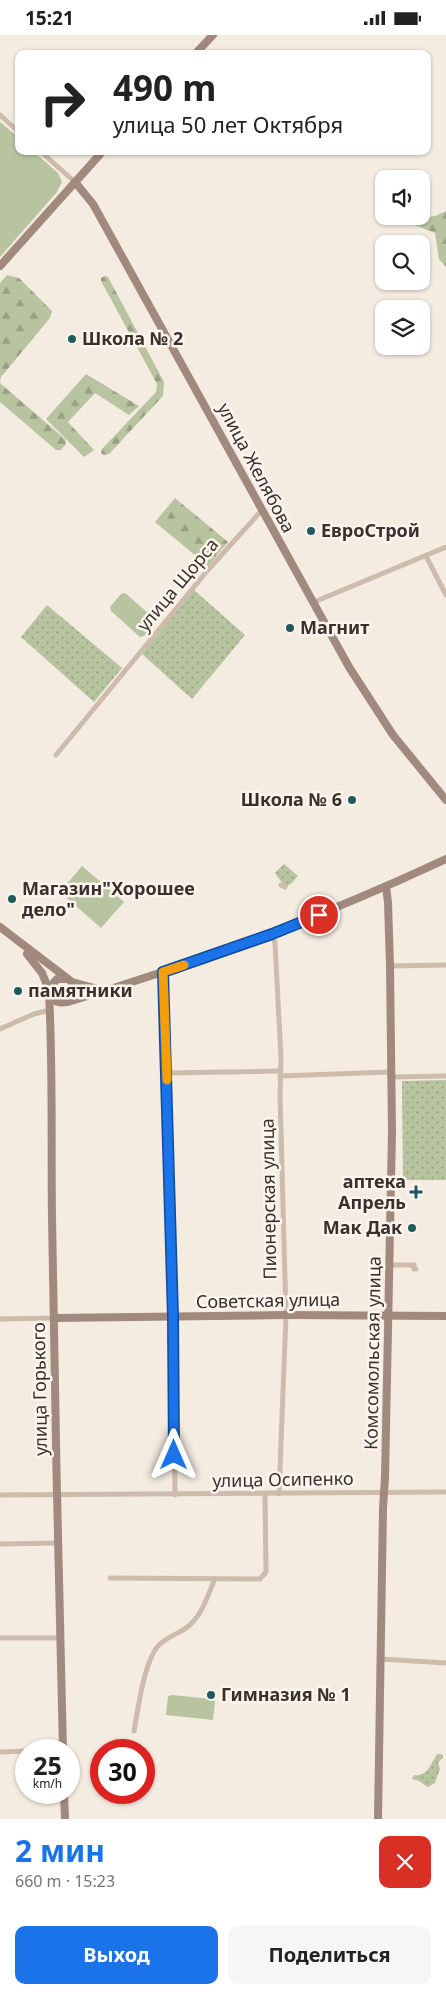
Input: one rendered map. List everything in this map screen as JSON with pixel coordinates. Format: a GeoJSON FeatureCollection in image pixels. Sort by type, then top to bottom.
{"type":"FeatureCollection","features":[{"type":"Feature","properties":{"kind":"street"},"geometry":{"type":"LineString","coordinates":[[199,50],[213,35]]}},
{"type":"Feature","properties":{"kind":"street"},"geometry":{"type":"LineString","coordinates":[[0,115],[15,128]]}},
{"type":"Feature","properties":{"kind":"street","name":"улица Желябова"},"geometry":{"type":"LineString","coordinates":[[45,155],[75,182],[93,204],[349,667],[394,735],[446,800]]}},
{"type":"Feature","properties":{"kind":"street"},"geometry":{"type":"LineString","coordinates":[[0,266],[99,155]]}},
{"type":"Feature","properties":{"kind":"street","name":"улица Щорса"},"geometry":{"type":"LineString","coordinates":[[56,755],[207,571],[262,510]]}},
{"type":"Feature","properties":{"kind":"street"},"geometry":{"type":"LineString","coordinates":[[314,602],[446,547]]}},
{"type":"Feature","properties":{"kind":"street"},"geometry":{"type":"LineString","coordinates":[[426,556],[446,595]]}},
{"type":"Feature","properties":{"kind":"street"},"geometry":{"type":"LineString","coordinates":[[18,943],[36,965],[55,1001],[67,1002],[163,972],[272,934],[386,887],[446,859]]}},
{"type":"Feature","properties":{"kind":"street","name":"Комсомольская улица"},"geometry":{"type":"LineString","coordinates":[[378,1819],[392,1132],[390,966],[386,887]]}},
{"type":"Feature","properties":{"kind":"street"},"geometry":{"type":"LineString","coordinates":[[0,927],[18,943],[69,980],[74,993],[67,1002]]}},
{"type":"Feature","properties":{"kind":"street","name":"Пионерская улица"},"geometry":{"type":"LineString","coordinates":[[272,934],[275,943],[280,1074],[286,1315],[279,1494]]}},
{"type":"Feature","properties":{"kind":"street"},"geometry":{"type":"LineString","coordinates":[[390,966],[446,965]]}},
{"type":"Feature","properties":{"kind":"street"},"geometry":{"type":"LineString","coordinates":[[163,972],[173,1317],[175,1495]]}},
{"type":"Feature","properties":{"kind":"street"},"geometry":{"type":"LineString","coordinates":[[49,991],[54,981],[60,978],[90,989],[106,990]]}},
{"type":"Feature","properties":{"kind":"street","name":"улица Горького"},"geometry":{"type":"LineString","coordinates":[[49,991],[56,1495],[63,1739]]}},
{"type":"Feature","properties":{"kind":"street","name":"улица Горького"},"geometry":{"type":"LineString","coordinates":[[51,1028],[55,1011],[59,1006],[67,1002]]}},
{"type":"Feature","properties":{"kind":"street"},"geometry":{"type":"LineString","coordinates":[[0,1029],[34,1014],[50,1010]]}},
{"type":"Feature","properties":{"kind":"street"},"geometry":{"type":"LineString","coordinates":[[167,1073],[446,1076]]}},
{"type":"Feature","properties":{"kind":"street"},"geometry":{"type":"LineString","coordinates":[[390,1265],[414,1265],[414,1269],[416,1269]]}},
{"type":"Feature","properties":{"kind":"street","name":"Советская улица"},"geometry":{"type":"LineString","coordinates":[[0,1319],[286,1315],[446,1316]]}},
{"type":"Feature","properties":{"kind":"street","name":"улица Осипенко"},"geometry":{"type":"LineString","coordinates":[[0,1495],[446,1492]]}},
{"type":"Feature","properties":{"kind":"street"},"geometry":{"type":"LineString","coordinates":[[110,1578],[260,1579],[266,1572],[265,1494]]}},
{"type":"Feature","properties":{"kind":"street"},"geometry":{"type":"LineString","coordinates":[[0,1544],[58,1543]]}},
{"type":"Feature","properties":{"kind":"street"},"geometry":{"type":"LineString","coordinates":[[134,1731],[142,1687],[154,1653],[160,1644],[187,1628],[201,1613],[215,1579]]}},
{"type":"Feature","properties":{"kind":"street"},"geometry":{"type":"LineString","coordinates":[[0,1638],[60,1638]]}},
{"type":"Feature","properties":{"kind":"street"},"geometry":{"type":"LineString","coordinates":[[381,1659],[446,1663]]}},
{"type":"Feature","properties":{"kind":"street"},"geometry":{"type":"LineString","coordinates":[[0,1752],[15,1751]]}},
{"type":"Feature","properties":{"kind":"street"},"geometry":{"type":"LineString","coordinates":[[64,1804],[65,1819]]}},
{"type":"Feature","properties":{"kind":"green space"},"geometry":{"type":"Polygon","coordinates":[[[0,122],[15,135],[15,155],[38,155],[58,173],[62,182],[57,192],[0,257],[0,122]]]}},
{"type":"Feature","properties":{"kind":"green space"},"geometry":{"type":"Polygon","coordinates":[[[446,211],[446,267],[439,259],[435,233],[415,225],[430,225],[430,217],[446,211]]]}},
{"type":"Feature","properties":{"kind":"green space"},"geometry":{"type":"Polygon","coordinates":[[[7,275],[19,278],[52,311],[50,318],[1,377],[0,382],[0,283],[7,275]]]}},
{"type":"Feature","properties":{"kind":"green space"},"geometry":{"type":"Polygon","coordinates":[[[108,277],[164,382],[163,396],[109,454],[104,455],[101,453],[102,449],[156,392],[157,384],[101,281],[101,278],[108,277]]]}},
{"type":"Feature","properties":{"kind":"green space"},"geometry":{"type":"Polygon","coordinates":[[[86,374],[139,406],[129,415],[95,393],[68,422],[94,450],[84,457],[46,419],[86,374]]]}},
{"type":"Feature","properties":{"kind":"green space"},"geometry":{"type":"Polygon","coordinates":[[[0,383],[65,439],[66,444],[61,450],[56,450],[0,402],[0,383]]]}},
{"type":"Feature","properties":{"kind":"green space"},"geometry":{"type":"Polygon","coordinates":[[[175,498],[228,542],[208,566],[155,522],[175,498]]]}},
{"type":"Feature","properties":{"kind":"green space"},"geometry":{"type":"Polygon","coordinates":[[[194,590],[245,635],[192,699],[142,654],[194,590]]]}},
{"type":"Feature","properties":{"kind":"green space"},"geometry":{"type":"Polygon","coordinates":[[[125,593],[155,619],[155,623],[144,636],[140,637],[111,611],[110,607],[121,594],[125,593]]]}},
{"type":"Feature","properties":{"kind":"green space"},"geometry":{"type":"Polygon","coordinates":[[[47,605],[122,668],[94,702],[21,637],[47,605]]]}},
{"type":"Feature","properties":{"kind":"green space"},"geometry":{"type":"Polygon","coordinates":[[[284,864],[298,876],[285,887],[275,873],[284,864]]]}},
{"type":"Feature","properties":{"kind":"green space"},"geometry":{"type":"Polygon","coordinates":[[[82,866],[124,902],[101,928],[60,892],[82,866]]]}},
{"type":"Feature","properties":{"kind":"green space"},"geometry":{"type":"Polygon","coordinates":[[[446,1080],[446,1180],[403,1180],[402,1081],[446,1080]]]}},
{"type":"Feature","properties":{"kind":"green space"},"geometry":{"type":"Polygon","coordinates":[[[168,1696],[215,1701],[213,1720],[166,1715],[168,1696]]]}},
{"type":"Feature","properties":{"kind":"green space"},"geometry":{"type":"Polygon","coordinates":[[[437,1754],[442,1754],[443,1757],[438,1763],[440,1769],[435,1783],[428,1787],[412,1779],[414,1775],[426,1772],[437,1754]]]}},
{"type":"Feature","properties":{"kind":"slow traffic"},"geometry":{"type":"LineString","coordinates":[[167,1080],[163,972],[184,965]]}},
{"type":"Feature","properties":{"kind":"place","name":"Школа № 2"},"geometry":{"type":"Point","coordinates":[72,339]}},
{"type":"Feature","properties":{"kind":"place","name":"ЕвроСтрой"},"geometry":{"type":"Point","coordinates":[311,531]}},
{"type":"Feature","properties":{"kind":"place","name":"Магнит"},"geometry":{"type":"Point","coordinates":[290,628]}},
{"type":"Feature","properties":{"kind":"place","name":"Школа № 6"},"geometry":{"type":"Point","coordinates":[352,800]}},
{"type":"Feature","properties":{"kind":"place","name":"Магазин\"Хорошее дело\""},"geometry":{"type":"Point","coordinates":[12,899]}},
{"type":"Feature","properties":{"kind":"place","name":"памятники"},"geometry":{"type":"Point","coordinates":[18,991]}},
{"type":"Feature","properties":{"kind":"place","name":"аптека Апрель"},"geometry":{"type":"Point","coordinates":[416,1192]}},
{"type":"Feature","properties":{"kind":"place","name":"Мак Дак"},"geometry":{"type":"Point","coordinates":[412,1228]}},
{"type":"Feature","properties":{"kind":"place","name":"Гимназия № 1"},"geometry":{"type":"Point","coordinates":[211,1695]}},
{"type":"Feature","properties":{"kind":"route"},"geometry":{"type":"LineString","coordinates":[[174,1455],[173,1317],[163,972],[272,934],[319,915]]}}]}
